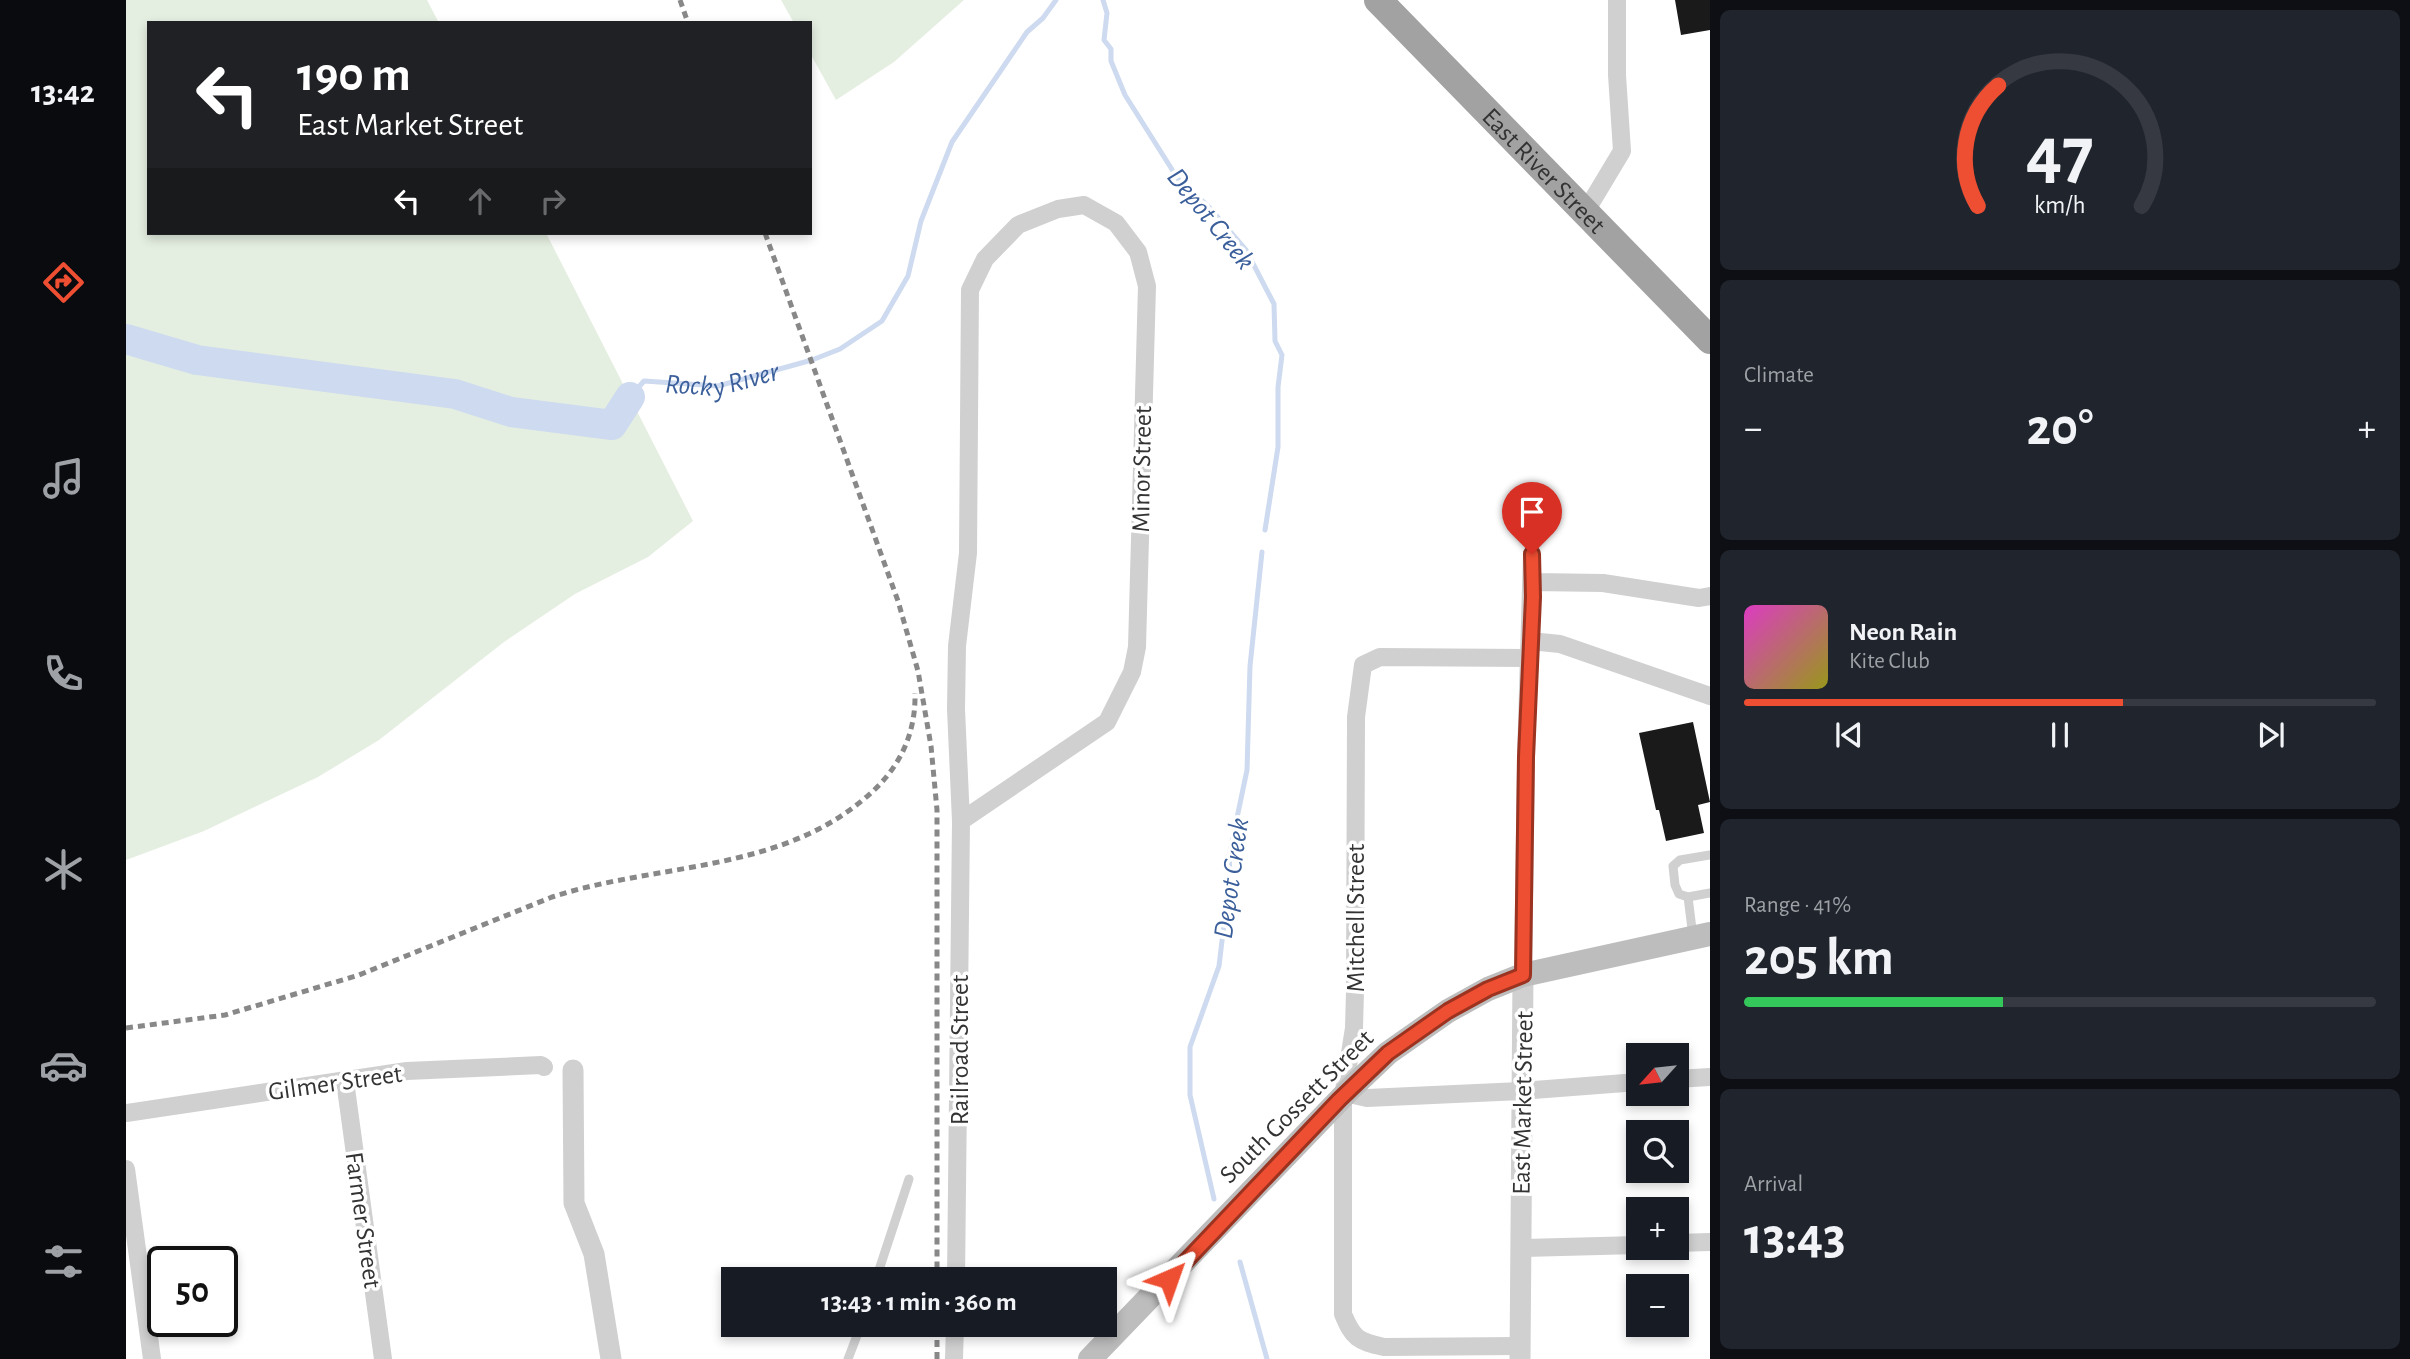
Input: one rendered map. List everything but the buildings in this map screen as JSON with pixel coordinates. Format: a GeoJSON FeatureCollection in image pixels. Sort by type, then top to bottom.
{"type":"FeatureCollection","features":[{"type":"Feature","properties":{"kind":"highway","name":"East River Street"},"geometry":{"type":"LineString","coordinates":[[1378,0],[1710,340]]}},
{"type":"Feature","properties":{"kind":"main road","name":"South Gossett Street"},"geometry":{"type":"LineString","coordinates":[[1090,1359],[1345,1093],[1388,1053],[1448,1011],[1488,989],[1523,975],[1701,936]]}},
{"type":"Feature","properties":{"kind":"street"},"geometry":{"type":"LineString","coordinates":[[1586,211],[1622,151],[1617,0]]}},
{"type":"Feature","properties":{"kind":"street","name":"Minor Street"},"geometry":{"type":"LineString","coordinates":[[1084,205],[1116,223],[1138,252],[1147,286],[1137,646],[1132,672],[1107,722],[961,821],[956,709],[957,646],[968,553],[970,290],[985,259],[1018,225],[1058,209],[1084,205]]}},
{"type":"Feature","properties":{"kind":"street","name":"East Market Street"},"geometry":{"type":"LineString","coordinates":[[1520,1353],[1521,1091],[1532,554]]}},
{"type":"Feature","properties":{"kind":"street"},"geometry":{"type":"LineString","coordinates":[[1533,582],[1603,583],[1699,598],[1710,596]]}},
{"type":"Feature","properties":{"kind":"street"},"geometry":{"type":"LineString","coordinates":[[1530,649],[1560,645],[1710,696]]}},
{"type":"Feature","properties":{"kind":"street","name":"Mitchell Street"},"geometry":{"type":"LineString","coordinates":[[1520,1353],[1384,1347],[1366,1343],[1352,1335],[1343,1314],[1343,1097],[1354,1028],[1356,717],[1363,665],[1380,657],[1530,649]]}},
{"type":"Feature","properties":{"kind":"street","name":"Railroad Street"},"geometry":{"type":"LineString","coordinates":[[957,1267],[961,821]]}},
{"type":"Feature","properties":{"kind":"street","name":"Gilmer Street"},"geometry":{"type":"LineString","coordinates":[[126,1113],[407,1071],[544,1067]]}},
{"type":"Feature","properties":{"kind":"street"},"geometry":{"type":"LineString","coordinates":[[573,1070],[574,1203],[594,1254],[611,1359]]}},
{"type":"Feature","properties":{"kind":"street"},"geometry":{"type":"LineString","coordinates":[[1689,1078],[1710,1077]]}},
{"type":"Feature","properties":{"kind":"street","name":"Farmer Street"},"geometry":{"type":"LineString","coordinates":[[345,1081],[383,1359]]}},
{"type":"Feature","properties":{"kind":"street"},"geometry":{"type":"LineString","coordinates":[[1345,1093],[1367,1098],[1626,1083]]}},
{"type":"Feature","properties":{"kind":"street"},"geometry":{"type":"LineString","coordinates":[[126,1170],[152,1359]]}},
{"type":"Feature","properties":{"kind":"street"},"geometry":{"type":"LineString","coordinates":[[1689,1243],[1710,1242]]}},
{"type":"Feature","properties":{"kind":"street"},"geometry":{"type":"LineString","coordinates":[[1520,1248],[1626,1245]]}},
{"type":"Feature","properties":{"kind":"street"},"geometry":{"type":"LineString","coordinates":[[954,1359],[955,1337]]}},
{"type":"Feature","properties":{"kind":"lane"},"geometry":{"type":"LineString","coordinates":[[1710,855],[1680,860],[1674,866],[1675,885],[1679,894],[1688,897],[1710,893]]}},
{"type":"Feature","properties":{"kind":"lane"},"geometry":{"type":"LineString","coordinates":[[1688,897],[1701,936]]}},
{"type":"Feature","properties":{"kind":"lane"},"geometry":{"type":"LineString","coordinates":[[880,1267],[909,1179]]}},
{"type":"Feature","properties":{"kind":"lane"},"geometry":{"type":"LineString","coordinates":[[848,1359],[856,1337]]}},
{"type":"Feature","properties":{"kind":"green space"},"geometry":{"type":"Polygon","coordinates":[[[126,0],[427,0],[438,21],[147,21],[147,235],[547,235],[693,521],[648,557],[575,594],[504,642],[379,740],[318,777],[204,831],[126,860],[126,0]]]}},
{"type":"Feature","properties":{"kind":"green space"},"geometry":{"type":"Polygon","coordinates":[[[781,0],[964,0],[894,62],[836,100],[812,57],[812,21],[793,21],[781,0]]]}},
{"type":"Feature","properties":{"kind":"waterway","name":"Rocky River"},"geometry":{"type":"LineString","coordinates":[[630,397],[644,381],[718,386],[812,360],[840,349],[882,321],[908,276],[921,221],[952,142],[1027,32],[1043,18],[1056,0]]}},
{"type":"Feature","properties":{"kind":"waterway","name":"Depot Creek"},"geometry":{"type":"LineString","coordinates":[[1103,0],[1107,13],[1104,40],[1111,49],[1111,61],[1125,95],[1178,179],[1207,205],[1246,250],[1274,304],[1275,341],[1282,355],[1278,387],[1278,447],[1265,530]]}},
{"type":"Feature","properties":{"kind":"waterway","name":"Rocky River"},"geometry":{"type":"LineString","coordinates":[[126,339],[197,360],[455,394],[511,412],[612,425],[630,397]]}},
{"type":"Feature","properties":{"kind":"waterway","name":"Depot Creek"},"geometry":{"type":"LineString","coordinates":[[1214,1199],[1190,1095],[1190,1047],[1219,966],[1230,874],[1229,856],[1247,770],[1250,666],[1262,552]]}},
{"type":"Feature","properties":{"kind":"waterway","name":"Depot Creek"},"geometry":{"type":"LineString","coordinates":[[1240,1262],[1267,1359]]}},
{"type":"Feature","properties":{"kind":"railway"},"geometry":{"type":"LineString","coordinates":[[680,0],[687,21]]}},
{"type":"Feature","properties":{"kind":"railway"},"geometry":{"type":"LineString","coordinates":[[766,235],[898,601],[918,671],[931,746],[937,810],[937,1267]]}},
{"type":"Feature","properties":{"kind":"railway"},"geometry":{"type":"LineString","coordinates":[[126,1028],[225,1015],[359,975],[552,897],[592,886],[754,854],[793,841],[830,823],[864,799],[886,777],[908,739],[915,693]]}},
{"type":"Feature","properties":{"kind":"railway"},"geometry":{"type":"LineString","coordinates":[[937,1337],[937,1359]]}},
{"type":"Feature","properties":{"kind":"route"},"geometry":{"type":"LineString","coordinates":[[1169,1279],[1339,1100],[1388,1053],[1448,1011],[1488,989],[1523,975],[1532,554]]}}]}
